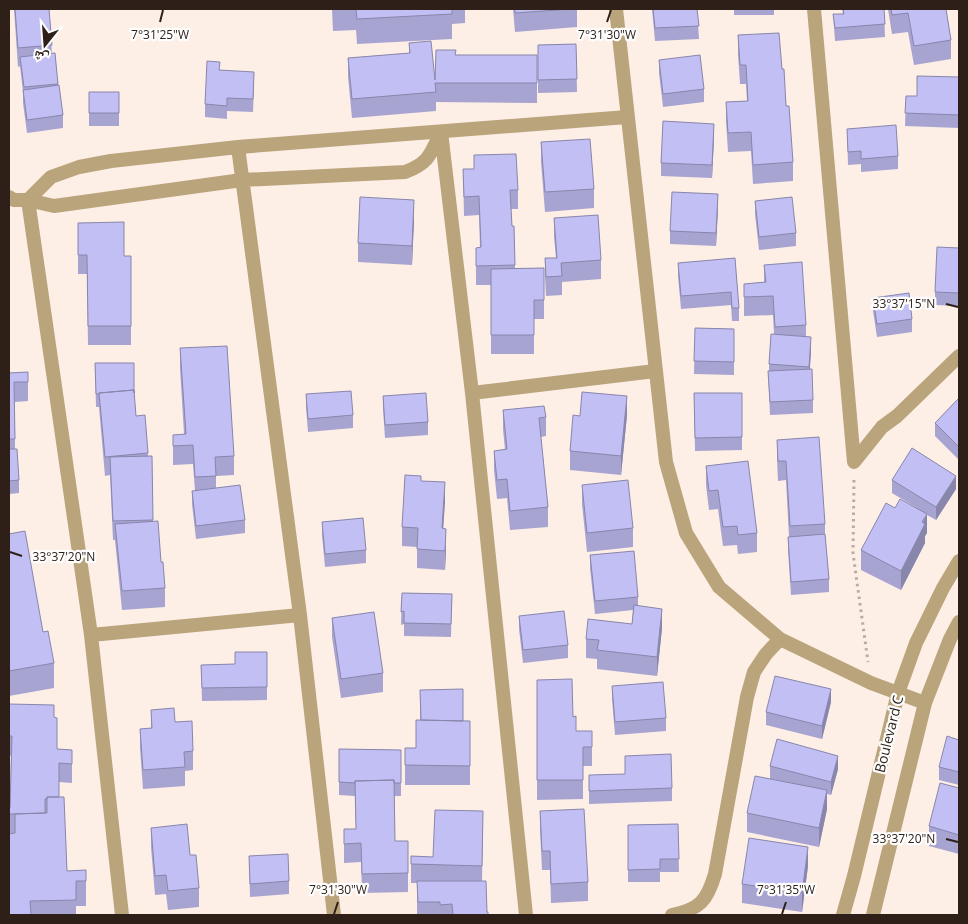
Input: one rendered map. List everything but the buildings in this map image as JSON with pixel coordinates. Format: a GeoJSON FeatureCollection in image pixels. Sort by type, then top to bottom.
{"type":"FeatureCollection","features":[{"type":"Feature","properties":{"kind":"street"},"geometry":{"type":"LineString","coordinates":[[616,9],[666,462],[686,532],[719,587],[780,639],[871,683],[925,703]]}},
{"type":"Feature","properties":{"kind":"street"},"geometry":{"type":"LineString","coordinates":[[814,9],[854,462]]}},
{"type":"Feature","properties":{"kind":"street"},"geometry":{"type":"LineString","coordinates":[[28,200],[52,177],[79,167],[112,161],[238,147],[627,116]]}},
{"type":"Feature","properties":{"kind":"street"},"geometry":{"type":"LineString","coordinates":[[9,198],[54,206],[242,180],[405,172],[418,167],[429,157],[442,132]]}},
{"type":"Feature","properties":{"kind":"street"},"geometry":{"type":"LineString","coordinates":[[442,132],[472,393],[526,915]]}},
{"type":"Feature","properties":{"kind":"street"},"geometry":{"type":"LineString","coordinates":[[238,147],[300,615],[334,915]]}},
{"type":"Feature","properties":{"kind":"street"},"geometry":{"type":"LineString","coordinates":[[28,200],[91,635],[122,915]]}},
{"type":"Feature","properties":{"kind":"street"},"geometry":{"type":"LineString","coordinates":[[854,462],[882,427],[897,416],[959,356]]}},
{"type":"Feature","properties":{"kind":"street"},"geometry":{"type":"LineString","coordinates":[[472,393],[656,371]]}},
{"type":"Feature","properties":{"kind":"street","name":"Boulevard C"},"geometry":{"type":"LineString","coordinates":[[842,915],[854,876],[898,693],[916,643],[943,588],[959,561]]}},
{"type":"Feature","properties":{"kind":"street"},"geometry":{"type":"LineString","coordinates":[[91,635],[300,615]]}},
{"type":"Feature","properties":{"kind":"street","name":"Boulevard C"},"geometry":{"type":"LineString","coordinates":[[873,915],[925,703],[950,639],[959,622]]}},
{"type":"Feature","properties":{"kind":"street"},"geometry":{"type":"LineString","coordinates":[[672,915],[687,912],[702,902],[710,890],[715,874],[747,697],[754,672],[766,654],[780,639]]}},
{"type":"Feature","properties":{"kind":"path"},"geometry":{"type":"LineString","coordinates":[[854,462],[853,553],[871,683]]}}]}
